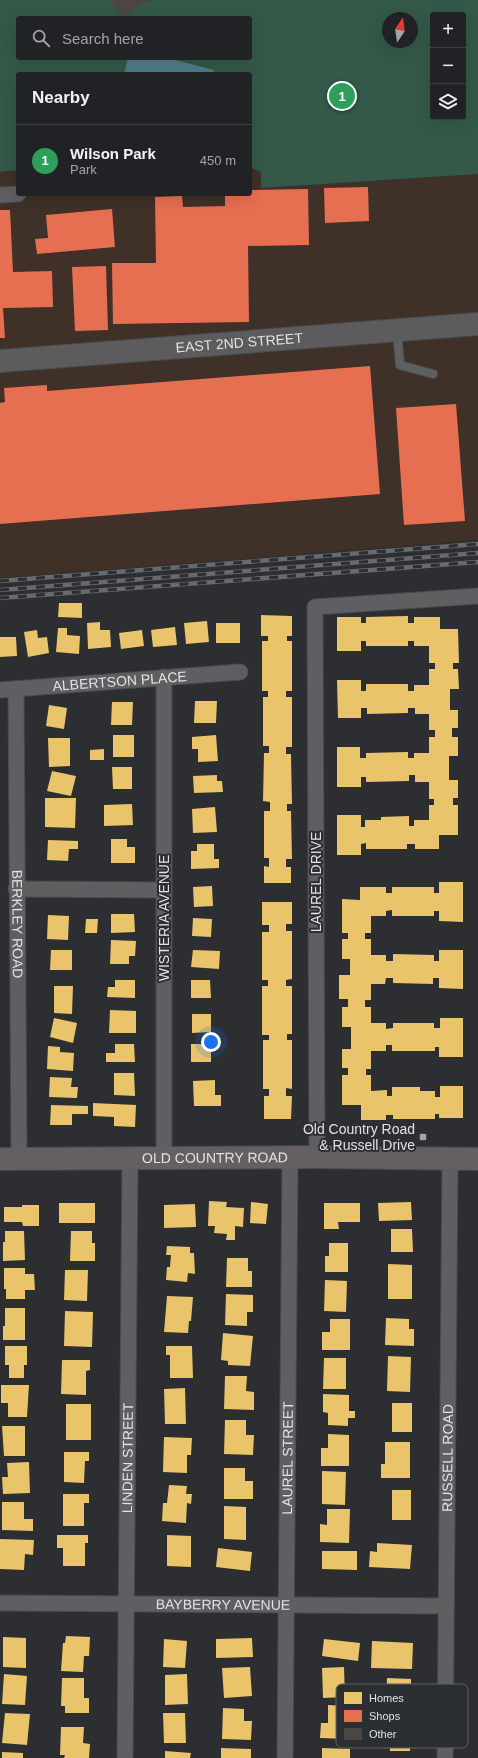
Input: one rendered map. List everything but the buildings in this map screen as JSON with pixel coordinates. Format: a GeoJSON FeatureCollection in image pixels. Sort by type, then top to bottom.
{"type":"FeatureCollection","features":[{"type":"Feature","properties":{"kind":"main road","name":"OLD COUNTRY ROAD"},"geometry":{"type":"LineString","coordinates":[[10,1159],[317,1157],[478,1159]]}},
{"type":"Feature","properties":{"kind":"street"},"geometry":{"type":"LineString","coordinates":[[0,195],[16,194]]}},
{"type":"Feature","properties":{"kind":"street","name":"EAST 2ND STREET"},"geometry":{"type":"LineString","coordinates":[[0,361],[478,324]]}},
{"type":"Feature","properties":{"kind":"street","name":"LAUREL DRIVE"},"geometry":{"type":"LineString","coordinates":[[317,1157],[315,607],[478,596]]}},
{"type":"Feature","properties":{"kind":"street","name":"ALBERTSON PLACE"},"geometry":{"type":"LineString","coordinates":[[0,690],[240,672]]}},
{"type":"Feature","properties":{"kind":"street","name":"WISTERIA AVENUE"},"geometry":{"type":"LineString","coordinates":[[164,677],[164,1158]]}},
{"type":"Feature","properties":{"kind":"street","name":"BERKLEY ROAD"},"geometry":{"type":"LineString","coordinates":[[10,1159],[16,889],[16,689]]}},
{"type":"Feature","properties":{"kind":"street"},"geometry":{"type":"LineString","coordinates":[[16,889],[164,890]]}},
{"type":"Feature","properties":{"kind":"street","name":"LINDEN STREET"},"geometry":{"type":"LineString","coordinates":[[125,1758],[130,1158]]}},
{"type":"Feature","properties":{"kind":"street","name":"LAUREL STREET"},"geometry":{"type":"LineString","coordinates":[[285,1758],[290,1158]]}},
{"type":"Feature","properties":{"kind":"street","name":"RUSSELL ROAD"},"geometry":{"type":"LineString","coordinates":[[445,1684],[450,1158]]}},
{"type":"Feature","properties":{"kind":"street","name":"BAYBERRY AVENUE"},"geometry":{"type":"LineString","coordinates":[[0,1603],[446,1606]]}},
{"type":"Feature","properties":{"kind":"street","name":"RUSSELL ROAD"},"geometry":{"type":"LineString","coordinates":[[445,1748],[445,1758]]}},
{"type":"Feature","properties":{"kind":"lane"},"geometry":{"type":"LineString","coordinates":[[397,330],[400,365],[432,374]]}},
{"type":"Feature","properties":{"kind":"shaded area"},"geometry":{"type":"Polygon","coordinates":[[[252,168],[261,172],[262,188],[478,174],[478,540],[0,578],[0,172],[16,170],[16,196],[252,196],[252,168]]]}},
{"type":"Feature","properties":{"kind":"green space"},"geometry":{"type":"Polygon","coordinates":[[[0,0],[478,0],[478,174],[261,188],[261,172],[252,168],[252,72],[16,72],[16,170],[0,172],[0,0]]]}},
{"type":"Feature","properties":{"kind":"water"},"geometry":{"type":"Polygon","coordinates":[[[128,60],[175,60],[214,70],[214,72],[124,72],[128,60]]]}},
{"type":"Feature","properties":{"kind":"railway"},"geometry":{"type":"LineString","coordinates":[[0,581],[478,544]]}},
{"type":"Feature","properties":{"kind":"railway"},"geometry":{"type":"LineString","coordinates":[[0,590],[478,553]]}},
{"type":"Feature","properties":{"kind":"railway"},"geometry":{"type":"LineString","coordinates":[[0,598],[478,562]]}},
{"type":"Feature","properties":{"kind":"place","name":"Wilson Park"},"geometry":{"type":"Point","coordinates":[342,96]}},
{"type":"Feature","properties":{"kind":"place","name":"Old Country Road & Russell Drive"},"geometry":{"type":"Point","coordinates":[423,1137]}}]}
